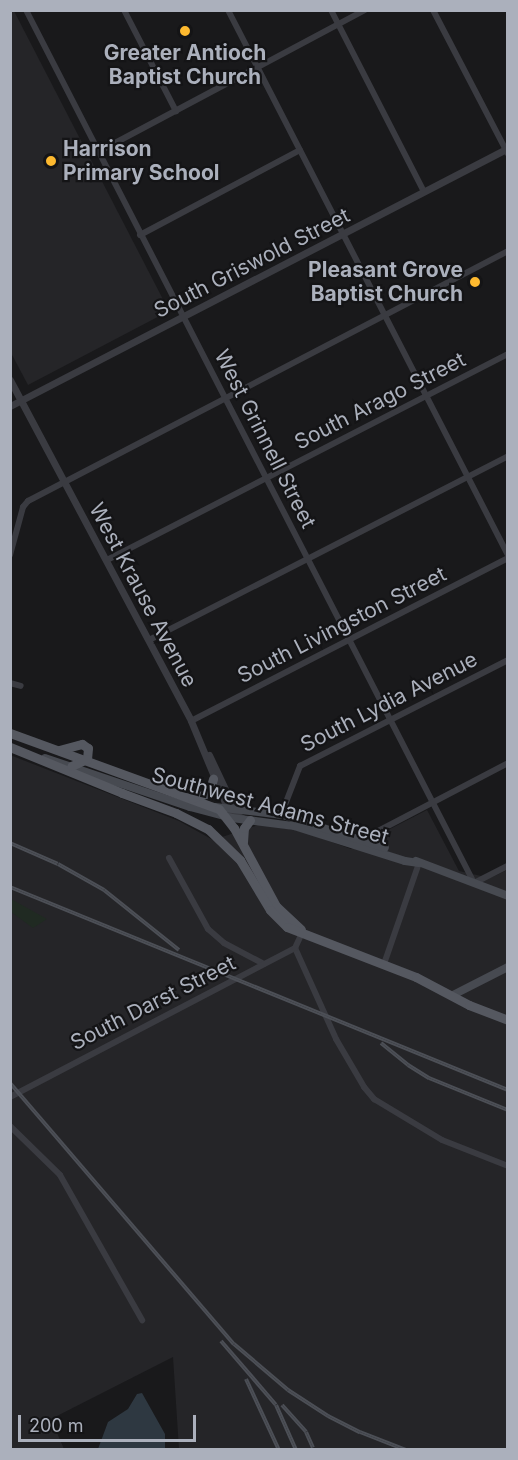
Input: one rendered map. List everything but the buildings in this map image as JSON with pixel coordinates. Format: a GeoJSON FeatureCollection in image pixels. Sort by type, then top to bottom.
{"type":"FeatureCollection","features":[{"type":"Feature","properties":{"kind":"main road","name":"Southwest Adams Street"},"geometry":{"type":"LineString","coordinates":[[10,733],[87,759],[249,820],[294,826],[357,842]]}},
{"type":"Feature","properties":{"kind":"main road","name":"Southwest Adams Street"},"geometry":{"type":"LineString","coordinates":[[10,747],[181,805],[227,813],[240,810],[281,815],[507,896]]}},
{"type":"Feature","properties":{"kind":"main road"},"geometry":{"type":"LineString","coordinates":[[10,747],[203,826],[222,840],[240,860],[273,914],[287,927],[384,964],[507,1020]]}},
{"type":"Feature","properties":{"kind":"main road"},"geometry":{"type":"LineString","coordinates":[[71,766],[87,759]]}},
{"type":"Feature","properties":{"kind":"main road"},"geometry":{"type":"LineString","coordinates":[[190,798],[209,793],[213,779]]}},
{"type":"Feature","properties":{"kind":"main road","name":"Southwest Adams Street"},"geometry":{"type":"LineString","coordinates":[[227,813],[276,906],[302,932]]}},
{"type":"Feature","properties":{"kind":"main road"},"geometry":{"type":"LineString","coordinates":[[243,844],[244,828],[249,820]]}},
{"type":"Feature","properties":{"kind":"main road"},"geometry":{"type":"LineString","coordinates":[[453,995],[507,967]]}},
{"type":"Feature","properties":{"kind":"street","name":"West Grinnell Street"},"geometry":{"type":"LineString","coordinates":[[26,10],[474,883]]}},
{"type":"Feature","properties":{"kind":"street"},"geometry":{"type":"LineString","coordinates":[[124,10],[176,111]]}},
{"type":"Feature","properties":{"kind":"street"},"geometry":{"type":"LineString","coordinates":[[228,10],[507,557]]}},
{"type":"Feature","properties":{"kind":"street"},"geometry":{"type":"LineString","coordinates":[[331,10],[424,192]]}},
{"type":"Feature","properties":{"kind":"street"},"geometry":{"type":"LineString","coordinates":[[98,152],[365,10]]}},
{"type":"Feature","properties":{"kind":"street"},"geometry":{"type":"LineString","coordinates":[[433,10],[507,151]]}},
{"type":"Feature","properties":{"kind":"street"},"geometry":{"type":"LineString","coordinates":[[141,235],[300,150]]}},
{"type":"Feature","properties":{"kind":"street","name":"South Griswold Street"},"geometry":{"type":"LineString","coordinates":[[10,406],[507,151]]}},
{"type":"Feature","properties":{"kind":"street"},"geometry":{"type":"LineString","coordinates":[[10,555],[25,503],[65,480],[507,251]]}},
{"type":"Feature","properties":{"kind":"street","name":"South Arago Street"},"geometry":{"type":"LineString","coordinates":[[107,560],[507,354]]}},
{"type":"Feature","properties":{"kind":"street","name":"West Krause Avenue"},"geometry":{"type":"LineString","coordinates":[[10,380],[191,721],[227,813]]}},
{"type":"Feature","properties":{"kind":"street"},"geometry":{"type":"LineString","coordinates":[[149,640],[507,456]]}},
{"type":"Feature","properties":{"kind":"street","name":"South Livingston Street"},"geometry":{"type":"LineString","coordinates":[[191,721],[507,557]]}},
{"type":"Feature","properties":{"kind":"street","name":"South Lydia Avenue"},"geometry":{"type":"LineString","coordinates":[[281,815],[298,768],[507,660]]}},
{"type":"Feature","properties":{"kind":"street"},"geometry":{"type":"LineString","coordinates":[[10,683],[21,686]]}},
{"type":"Feature","properties":{"kind":"street"},"geometry":{"type":"LineString","coordinates":[[191,721],[227,793],[240,810]]}},
{"type":"Feature","properties":{"kind":"street"},"geometry":{"type":"LineString","coordinates":[[357,842],[507,763]]}},
{"type":"Feature","properties":{"kind":"street"},"geometry":{"type":"LineString","coordinates":[[169,858],[208,929],[224,943],[264,964]]}},
{"type":"Feature","properties":{"kind":"street"},"geometry":{"type":"LineString","coordinates":[[384,964],[419,863]]}},
{"type":"Feature","properties":{"kind":"street"},"geometry":{"type":"LineString","coordinates":[[474,883],[507,866]]}},
{"type":"Feature","properties":{"kind":"street"},"geometry":{"type":"LineString","coordinates":[[302,932],[295,948],[336,1039],[374,1100],[442,1140],[507,1166]]}},
{"type":"Feature","properties":{"kind":"street","name":"South Darst Street"},"geometry":{"type":"LineString","coordinates":[[10,1097],[295,948]]}},
{"type":"Feature","properties":{"kind":"street"},"geometry":{"type":"LineString","coordinates":[[10,1125],[60,1174],[142,1320]]}},
{"type":"Feature","properties":{"kind":"shaded area","name":"Harrison Primary School"},"geometry":{"type":"Polygon","coordinates":[[[10,11],[14,11],[169,311],[28,385],[10,351],[10,11]]]}},
{"type":"Feature","properties":{"kind":"shaded area"},"geometry":{"type":"Polygon","coordinates":[[[10,755],[179,821],[213,840],[258,825],[304,832],[351,849],[427,810],[459,871],[490,878],[507,870],[507,1449],[179,1449],[173,1357],[51,1419],[64,1449],[11,1449],[10,755]]]}},
{"type":"Feature","properties":{"kind":"shaded area"},"geometry":{"type":"Polygon","coordinates":[[[11,899],[47,919],[33,928],[11,912],[11,899]]]}},
{"type":"Feature","properties":{"kind":"shaded area"},"geometry":{"type":"Polygon","coordinates":[[[142,1393],[165,1434],[165,1449],[98,1449],[108,1422],[128,1409],[137,1394],[142,1393]]]}},
{"type":"Feature","properties":{"kind":"railway"},"geometry":{"type":"LineString","coordinates":[[10,843],[58,864],[104,890],[179,950]]}},
{"type":"Feature","properties":{"kind":"railway"},"geometry":{"type":"LineString","coordinates":[[10,887],[508,1090]]}},
{"type":"Feature","properties":{"kind":"railway"},"geometry":{"type":"LineString","coordinates":[[381,1043],[408,1065],[429,1078],[508,1110]]}},
{"type":"Feature","properties":{"kind":"railway"},"geometry":{"type":"LineString","coordinates":[[10,1083],[234,1344],[288,1390],[328,1416],[360,1432],[406,1450]]}},
{"type":"Feature","properties":{"kind":"railway"},"geometry":{"type":"LineString","coordinates":[[221,1341],[276,1405],[296,1450]]}},
{"type":"Feature","properties":{"kind":"railway"},"geometry":{"type":"LineString","coordinates":[[246,1379],[279,1450]]}},
{"type":"Feature","properties":{"kind":"railway"},"geometry":{"type":"LineString","coordinates":[[282,1405],[306,1432],[313,1448]]}},
{"type":"Feature","properties":{"kind":"place","name":"Greater Antioch Baptist Church"},"geometry":{"type":"Point","coordinates":[185,31]}},
{"type":"Feature","properties":{"kind":"place","name":"Harrison Primary School"},"geometry":{"type":"Point","coordinates":[51,161]}},
{"type":"Feature","properties":{"kind":"place","name":"Pleasant Grove Baptist Church"},"geometry":{"type":"Point","coordinates":[475,282]}}]}
